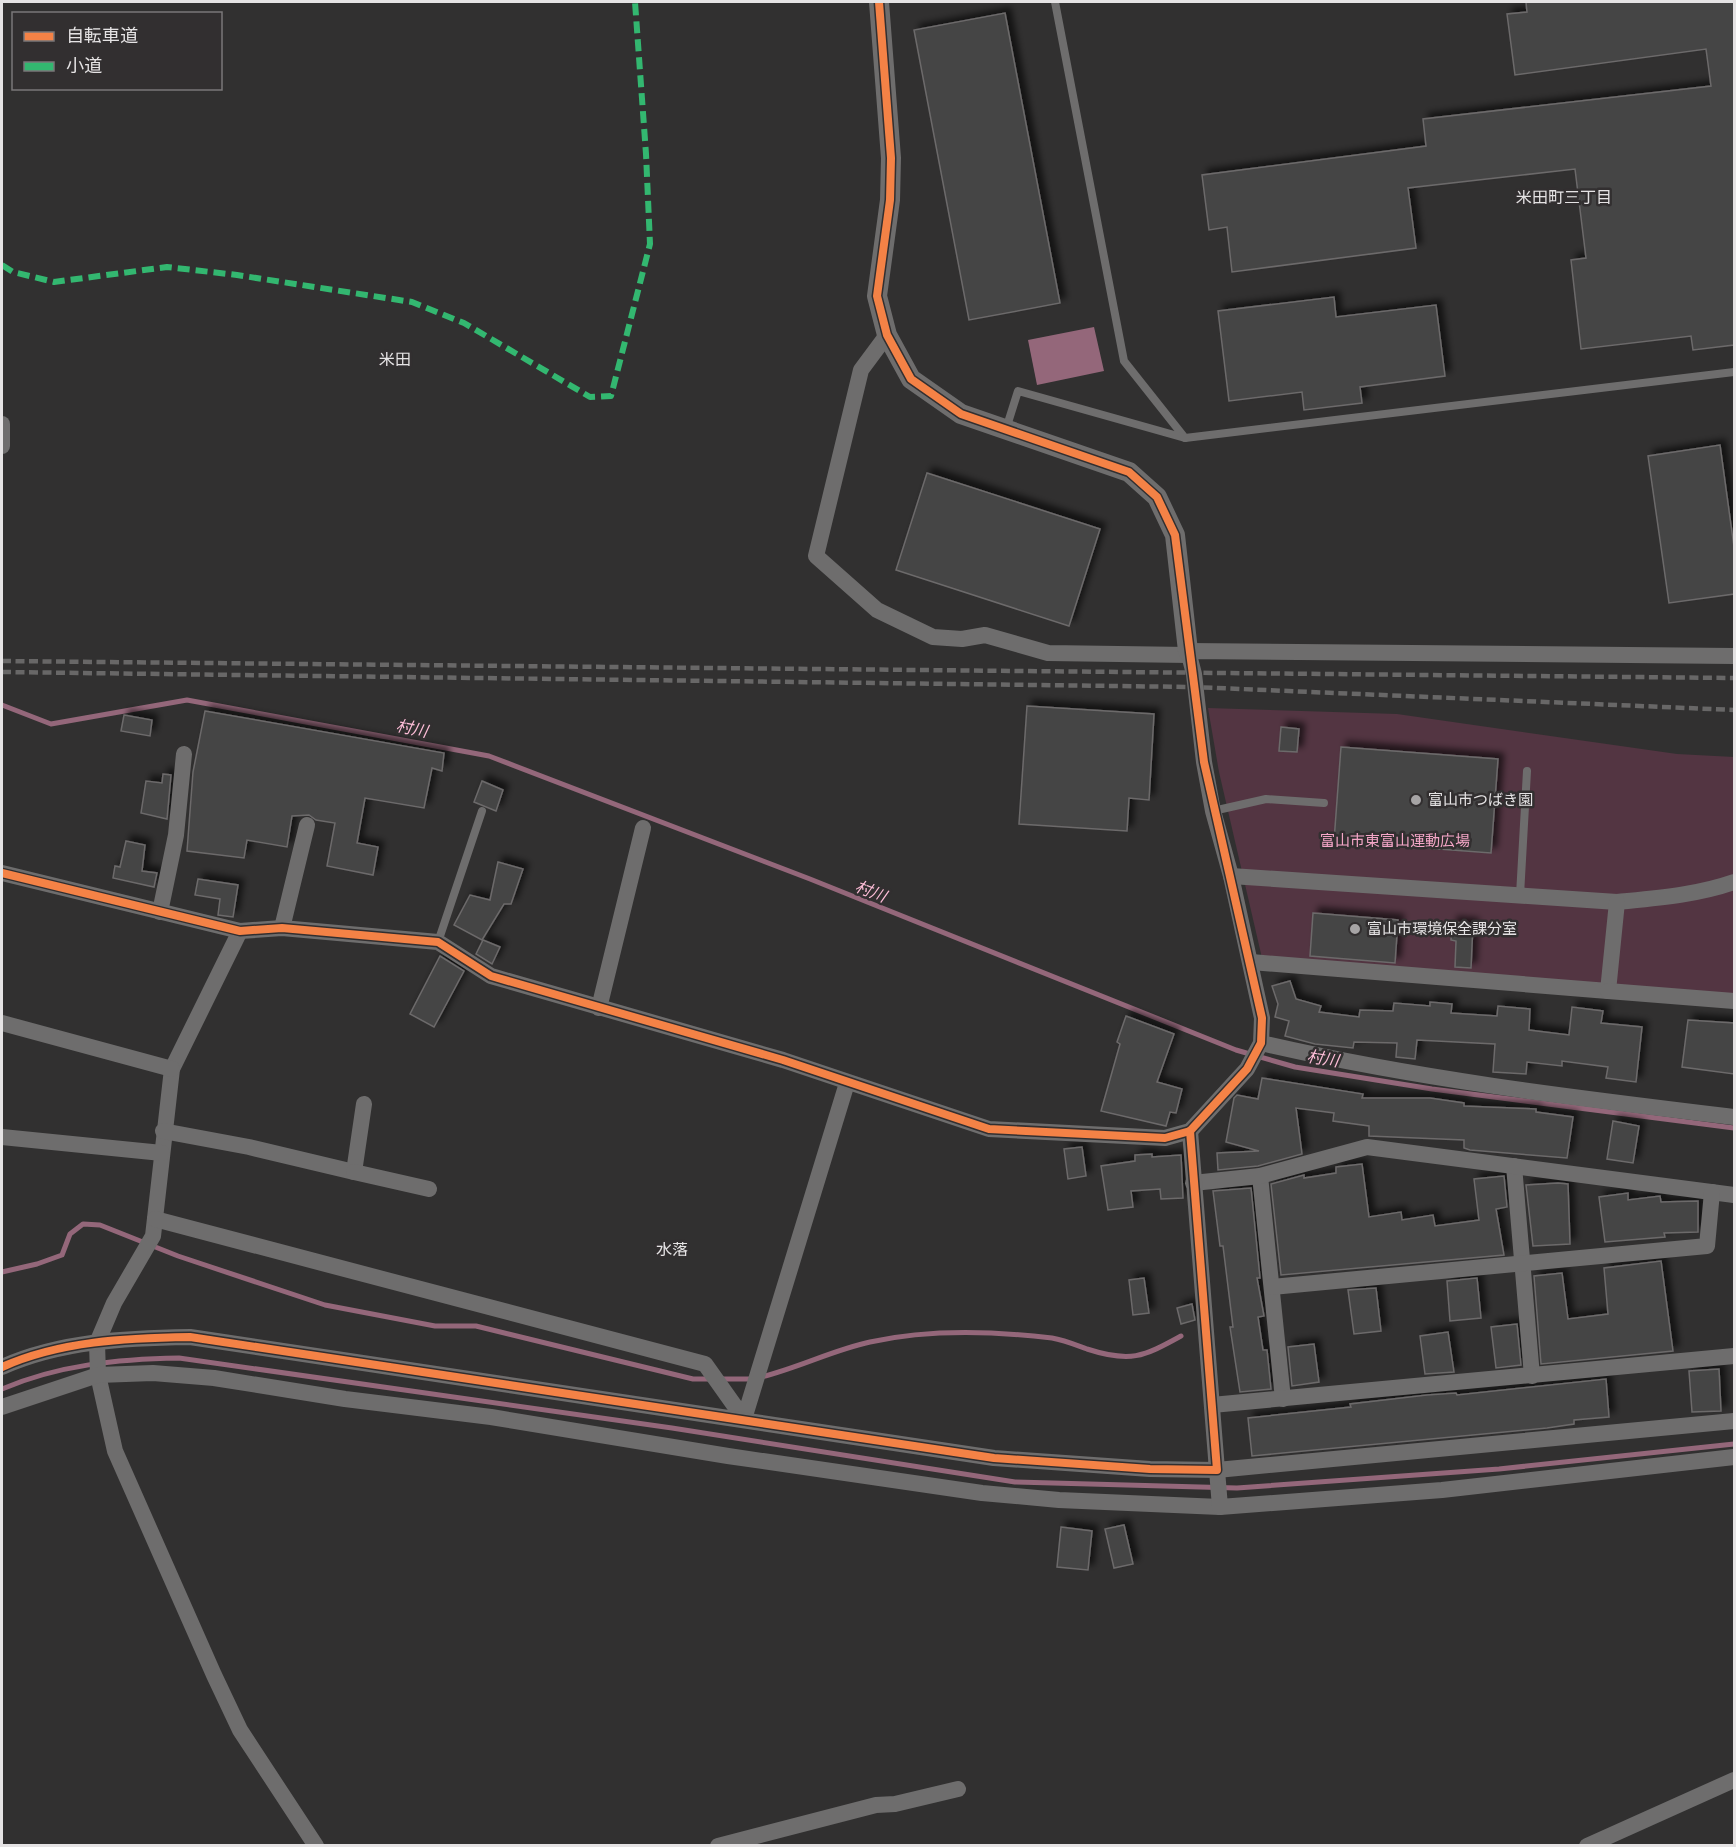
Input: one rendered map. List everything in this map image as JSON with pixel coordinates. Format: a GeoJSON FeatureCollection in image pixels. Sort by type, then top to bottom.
{"type":"FeatureCollection","features":[{"type":"Feature","properties":{"kind":"street"},"geometry":{"type":"LineString","coordinates":[[2,873],[240,931],[282,928],[438,942],[491,976],[783,1060],[989,1129],[1165,1138],[1190,1131],[1248,1066],[1260,1044],[1262,1018],[1231,876],[1213,811],[1204,762],[1175,535],[1157,497],[1129,472],[961,414],[911,379],[887,335],[877,296],[890,200],[891,158],[879,2]]}},
{"type":"Feature","properties":{"kind":"street"},"geometry":{"type":"LineString","coordinates":[[887,335],[861,370],[816,556],[877,610],[933,637],[962,639],[985,635],[1048,653],[1734,656]]}},
{"type":"Feature","properties":{"kind":"street"},"geometry":{"type":"LineString","coordinates":[[2,424],[2,444]]}},
{"type":"Feature","properties":{"kind":"street"},"geometry":{"type":"LineString","coordinates":[[160,912],[176,835],[184,754]]}},
{"type":"Feature","properties":{"kind":"street"},"geometry":{"type":"LineString","coordinates":[[282,928],[307,825]]}},
{"type":"Feature","properties":{"kind":"street"},"geometry":{"type":"LineString","coordinates":[[599,1008],[643,828]]}},
{"type":"Feature","properties":{"kind":"street"},"geometry":{"type":"LineString","coordinates":[[1231,876],[1617,902],[1661,898],[1734,882]]}},
{"type":"Feature","properties":{"kind":"street"},"geometry":{"type":"LineString","coordinates":[[1608,991],[1617,902]]}},
{"type":"Feature","properties":{"kind":"street"},"geometry":{"type":"LineString","coordinates":[[240,931],[172,1069],[163,1131],[153,1236],[114,1304],[97,1343],[98,1375],[115,1451],[218,1684],[240,1730],[316,1845]]}},
{"type":"Feature","properties":{"kind":"street"},"geometry":{"type":"LineString","coordinates":[[1251,962],[1734,1001]]}},
{"type":"Feature","properties":{"kind":"street"},"geometry":{"type":"LineString","coordinates":[[2,1023],[172,1069]]}},
{"type":"Feature","properties":{"kind":"street"},"geometry":{"type":"LineString","coordinates":[[1260,1044],[1359,1065],[1734,1117]]}},
{"type":"Feature","properties":{"kind":"street"},"geometry":{"type":"LineString","coordinates":[[744,1419],[847,1083]]}},
{"type":"Feature","properties":{"kind":"street"},"geometry":{"type":"LineString","coordinates":[[354,1173],[364,1104]]}},
{"type":"Feature","properties":{"kind":"street"},"geometry":{"type":"LineString","coordinates":[[163,1131],[249,1147],[429,1189]]}},
{"type":"Feature","properties":{"kind":"street"},"geometry":{"type":"LineString","coordinates":[[1190,1131],[1220,1507]]}},
{"type":"Feature","properties":{"kind":"street"},"geometry":{"type":"LineString","coordinates":[[2,1137],[162,1153]]}},
{"type":"Feature","properties":{"kind":"street"},"geometry":{"type":"LineString","coordinates":[[1193,1183],[1260,1176],[1367,1148],[1734,1195]]}},
{"type":"Feature","properties":{"kind":"street"},"geometry":{"type":"LineString","coordinates":[[1514,1166],[1532,1376]]}},
{"type":"Feature","properties":{"kind":"street"},"geometry":{"type":"LineString","coordinates":[[1260,1176],[1283,1399]]}},
{"type":"Feature","properties":{"kind":"street"},"geometry":{"type":"LineString","coordinates":[[1272,1287],[1707,1246],[1712,1192]]}},
{"type":"Feature","properties":{"kind":"street"},"geometry":{"type":"LineString","coordinates":[[155,1219],[705,1364],[744,1419]]}},
{"type":"Feature","properties":{"kind":"street"},"geometry":{"type":"LineString","coordinates":[[2,1367],[30,1354],[117,1338],[190,1337],[994,1458],[1150,1469],[1217,1470],[1734,1421]]}},
{"type":"Feature","properties":{"kind":"street"},"geometry":{"type":"LineString","coordinates":[[1212,1406],[1734,1356]]}},
{"type":"Feature","properties":{"kind":"street"},"geometry":{"type":"LineString","coordinates":[[2,1407],[98,1375],[153,1373],[214,1378],[345,1399],[491,1417],[717,1454],[982,1493],[1059,1500],[1220,1507],[1442,1490],[1734,1457]]}},
{"type":"Feature","properties":{"kind":"street"},"geometry":{"type":"LineString","coordinates":[[1587,1845],[1734,1780]]}},
{"type":"Feature","properties":{"kind":"street"},"geometry":{"type":"LineString","coordinates":[[718,1845],[876,1805],[894,1804],[958,1789]]}},
{"type":"Feature","properties":{"kind":"lane"},"geometry":{"type":"LineString","coordinates":[[1055,2],[1124,361],[1185,438]]}},
{"type":"Feature","properties":{"kind":"lane"},"geometry":{"type":"LineString","coordinates":[[1006,430],[1018,391],[1185,438],[1734,372]]}},
{"type":"Feature","properties":{"kind":"lane"},"geometry":{"type":"LineString","coordinates":[[1520,895],[1527,771]]}},
{"type":"Feature","properties":{"kind":"lane"},"geometry":{"type":"LineString","coordinates":[[1213,811],[1266,799],[1324,803]]}},
{"type":"Feature","properties":{"kind":"lane"},"geometry":{"type":"LineString","coordinates":[[438,942],[482,811]]}},
{"type":"Feature","properties":{"kind":"green space","name":"富山市東富山運動広場"},"geometry":{"type":"Polygon","coordinates":[[[1208,708],[1397,714],[1677,754],[1734,757],[1734,995],[1262,958],[1219,772],[1208,708]]]}},
{"type":"Feature","properties":{"kind":"shaded area"},"geometry":{"type":"Polygon","coordinates":[[[1094,327],[1104,371],[1037,385],[1028,340],[1094,327]]]}},
{"type":"Feature","properties":{"kind":"building"},"geometry":{"type":"Polygon","coordinates":[[[1526,2],[1734,2],[1734,345],[1693,350],[1691,336],[1581,349],[1571,260],[1586,258],[1575,169],[1408,188],[1416,248],[1232,272],[1227,227],[1209,230],[1202,175],[1426,146],[1423,119],[1711,86],[1706,49],[1515,75],[1507,14],[1527,12],[1526,2]]]}},
{"type":"Feature","properties":{"kind":"building"},"geometry":{"type":"Polygon","coordinates":[[[1005,13],[1060,303],[969,320],[914,30],[1005,13]]]}},
{"type":"Feature","properties":{"kind":"building"},"geometry":{"type":"Polygon","coordinates":[[[1334,297],[1336,317],[1436,305],[1445,376],[1360,387],[1362,403],[1304,410],[1302,392],[1229,401],[1218,311],[1334,297]]]}},
{"type":"Feature","properties":{"kind":"building"},"geometry":{"type":"Polygon","coordinates":[[[1720,445],[1734,547],[1734,594],[1669,603],[1648,456],[1720,445]]]}},
{"type":"Feature","properties":{"kind":"building"},"geometry":{"type":"Polygon","coordinates":[[[927,473],[1100,529],[1069,626],[896,570],[927,473]]]}},
{"type":"Feature","properties":{"kind":"building"},"geometry":{"type":"Polygon","coordinates":[[[1027,706],[1154,714],[1149,800],[1129,798],[1127,831],[1019,824],[1027,706]]]}},
{"type":"Feature","properties":{"kind":"building"},"geometry":{"type":"Polygon","coordinates":[[[205,711],[444,753],[442,771],[432,768],[424,808],[365,798],[357,843],[378,847],[373,875],[327,866],[335,823],[316,820],[309,815],[292,816],[287,847],[247,840],[244,858],[187,851],[193,772],[205,711]]]}},
{"type":"Feature","properties":{"kind":"building"},"geometry":{"type":"Polygon","coordinates":[[[124,715],[152,720],[150,736],[121,731],[124,715]]]}},
{"type":"Feature","properties":{"kind":"building"},"geometry":{"type":"Polygon","coordinates":[[[1281,727],[1299,729],[1297,752],[1279,751],[1281,727]]]}},
{"type":"Feature","properties":{"kind":"building","name":"富山市つばき園"},"geometry":{"type":"Polygon","coordinates":[[[1341,747],[1498,759],[1491,853],[1334,841],[1341,747]]]}},
{"type":"Feature","properties":{"kind":"building"},"geometry":{"type":"Polygon","coordinates":[[[163,774],[171,775],[167,819],[141,813],[146,781],[162,783],[163,774]]]}},
{"type":"Feature","properties":{"kind":"building"},"geometry":{"type":"Polygon","coordinates":[[[482,781],[503,790],[496,811],[474,802],[482,781]]]}},
{"type":"Feature","properties":{"kind":"building"},"geometry":{"type":"Polygon","coordinates":[[[126,841],[145,845],[142,871],[157,873],[154,887],[113,878],[115,866],[120,867],[126,841]]]}},
{"type":"Feature","properties":{"kind":"building"},"geometry":{"type":"Polygon","coordinates":[[[498,862],[523,869],[511,904],[504,904],[482,940],[454,925],[470,895],[490,900],[498,862]]]}},
{"type":"Feature","properties":{"kind":"building"},"geometry":{"type":"Polygon","coordinates":[[[198,879],[238,885],[233,917],[218,915],[220,899],[195,895],[198,879]]]}},
{"type":"Feature","properties":{"kind":"building","name":"富山市環境保全課分室"},"geometry":{"type":"Polygon","coordinates":[[[1313,913],[1398,920],[1395,963],[1310,956],[1313,913]]]}},
{"type":"Feature","properties":{"kind":"building"},"geometry":{"type":"Polygon","coordinates":[[[1452,922],[1473,924],[1471,968],[1455,967],[1456,941],[1451,940],[1452,922]]]}},
{"type":"Feature","properties":{"kind":"building"},"geometry":{"type":"Polygon","coordinates":[[[483,940],[500,947],[492,964],[476,954],[483,940]]]}},
{"type":"Feature","properties":{"kind":"building"},"geometry":{"type":"Polygon","coordinates":[[[440,956],[464,971],[434,1027],[410,1014],[440,956]]]}},
{"type":"Feature","properties":{"kind":"building"},"geometry":{"type":"Polygon","coordinates":[[[1290,981],[1296,999],[1321,1006],[1319,1012],[1359,1017],[1360,1010],[1393,1011],[1394,1003],[1430,1006],[1430,1002],[1452,1004],[1451,1013],[1497,1016],[1498,1006],[1530,1009],[1529,1030],[1569,1035],[1572,1007],[1603,1011],[1601,1023],[1642,1027],[1636,1082],[1606,1078],[1608,1067],[1562,1061],[1562,1066],[1527,1062],[1526,1074],[1493,1072],[1495,1044],[1417,1040],[1415,1059],[1396,1057],[1397,1043],[1354,1042],[1353,1048],[1315,1044],[1285,1036],[1289,1021],[1275,1017],[1278,1004],[1272,986],[1290,981]]]}},
{"type":"Feature","properties":{"kind":"building"},"geometry":{"type":"Polygon","coordinates":[[[1126,1016],[1174,1034],[1157,1082],[1182,1089],[1176,1113],[1170,1112],[1166,1126],[1101,1111],[1120,1044],[1117,1042],[1126,1016]]]}},
{"type":"Feature","properties":{"kind":"building"},"geometry":{"type":"Polygon","coordinates":[[[1688,1020],[1734,1023],[1734,1074],[1682,1067],[1688,1020]]]}},
{"type":"Feature","properties":{"kind":"building"},"geometry":{"type":"Polygon","coordinates":[[[1262,1078],[1363,1094],[1362,1098],[1430,1098],[1464,1103],[1464,1106],[1536,1109],[1536,1112],[1573,1117],[1567,1158],[1470,1150],[1464,1148],[1464,1140],[1369,1136],[1369,1126],[1333,1121],[1334,1113],[1296,1108],[1302,1154],[1258,1166],[1218,1170],[1217,1153],[1259,1151],[1226,1142],[1234,1098],[1237,1095],[1258,1099],[1262,1078]]]}},
{"type":"Feature","properties":{"kind":"building"},"geometry":{"type":"Polygon","coordinates":[[[1613,1121],[1639,1126],[1633,1163],[1607,1159],[1613,1121]]]}},
{"type":"Feature","properties":{"kind":"building"},"geometry":{"type":"Polygon","coordinates":[[[1082,1147],[1086,1176],[1068,1179],[1064,1149],[1082,1147]]]}},
{"type":"Feature","properties":{"kind":"building"},"geometry":{"type":"Polygon","coordinates":[[[1152,1154],[1152,1157],[1181,1155],[1183,1198],[1161,1199],[1160,1189],[1131,1191],[1133,1207],[1108,1210],[1101,1166],[1135,1161],[1135,1155],[1152,1154]]]}},
{"type":"Feature","properties":{"kind":"building"},"geometry":{"type":"Polygon","coordinates":[[[1362,1164],[1369,1217],[1401,1212],[1402,1220],[1433,1215],[1435,1226],[1479,1220],[1474,1179],[1504,1176],[1507,1207],[1496,1209],[1504,1255],[1281,1275],[1271,1184],[1304,1175],[1304,1178],[1336,1173],[1336,1167],[1362,1164]]]}},
{"type":"Feature","properties":{"kind":"building"},"geometry":{"type":"Polygon","coordinates":[[[1568,1184],[1570,1244],[1533,1246],[1526,1185],[1568,1184]]]}},
{"type":"Feature","properties":{"kind":"building"},"geometry":{"type":"Polygon","coordinates":[[[1251,1188],[1260,1278],[1257,1278],[1264,1316],[1258,1317],[1263,1350],[1267,1350],[1271,1389],[1240,1392],[1230,1327],[1233,1327],[1223,1246],[1220,1246],[1213,1191],[1251,1188]]]}},
{"type":"Feature","properties":{"kind":"building"},"geometry":{"type":"Polygon","coordinates":[[[1628,1193],[1628,1200],[1660,1196],[1661,1202],[1698,1201],[1698,1232],[1664,1233],[1665,1237],[1605,1242],[1599,1197],[1628,1193]]]}},
{"type":"Feature","properties":{"kind":"building"},"geometry":{"type":"Polygon","coordinates":[[[1661,1261],[1673,1351],[1541,1364],[1534,1276],[1562,1273],[1568,1319],[1608,1314],[1604,1268],[1661,1261]]]}},
{"type":"Feature","properties":{"kind":"building"},"geometry":{"type":"Polygon","coordinates":[[[1144,1278],[1149,1313],[1133,1315],[1129,1280],[1144,1278]]]}},
{"type":"Feature","properties":{"kind":"building"},"geometry":{"type":"Polygon","coordinates":[[[1477,1278],[1481,1318],[1450,1321],[1447,1281],[1477,1278]]]}},
{"type":"Feature","properties":{"kind":"building"},"geometry":{"type":"Polygon","coordinates":[[[1376,1288],[1381,1331],[1354,1334],[1348,1290],[1376,1288]]]}},
{"type":"Feature","properties":{"kind":"building"},"geometry":{"type":"Polygon","coordinates":[[[1192,1304],[1195,1320],[1181,1324],[1177,1308],[1192,1304]]]}},
{"type":"Feature","properties":{"kind":"building"},"geometry":{"type":"Polygon","coordinates":[[[1517,1324],[1521,1365],[1496,1368],[1491,1327],[1517,1324]]]}},
{"type":"Feature","properties":{"kind":"building"},"geometry":{"type":"Polygon","coordinates":[[[1448,1332],[1454,1372],[1425,1374],[1420,1336],[1448,1332]]]}},
{"type":"Feature","properties":{"kind":"building"},"geometry":{"type":"Polygon","coordinates":[[[1314,1344],[1319,1382],[1292,1386],[1288,1347],[1314,1344]]]}},
{"type":"Feature","properties":{"kind":"building"},"geometry":{"type":"Polygon","coordinates":[[[1719,1369],[1721,1411],[1692,1412],[1689,1371],[1719,1369]]]}},
{"type":"Feature","properties":{"kind":"building"},"geometry":{"type":"Polygon","coordinates":[[[1606,1379],[1609,1417],[1574,1420],[1574,1424],[1547,1428],[1252,1456],[1248,1418],[1351,1407],[1350,1404],[1427,1395],[1456,1393],[1457,1395],[1606,1379]]]}},
{"type":"Feature","properties":{"kind":"building"},"geometry":{"type":"Polygon","coordinates":[[[1124,1525],[1133,1564],[1114,1568],[1105,1529],[1124,1525]]]}},
{"type":"Feature","properties":{"kind":"building"},"geometry":{"type":"Polygon","coordinates":[[[1061,1527],[1092,1531],[1088,1570],[1057,1567],[1061,1527]]]}},
{"type":"Feature","properties":{"kind":"waterway","name":"村川"},"geometry":{"type":"LineString","coordinates":[[2,705],[51,724],[187,700],[489,756],[810,879],[1236,1050],[1295,1067],[1432,1089],[1734,1128]]}},
{"type":"Feature","properties":{"kind":"waterway"},"geometry":{"type":"LineString","coordinates":[[2,1272],[37,1264],[62,1255],[70,1234],[83,1224],[100,1225],[178,1256],[325,1305],[435,1326],[476,1326],[693,1379],[752,1379]]}},
{"type":"Feature","properties":{"kind":"waterway"},"geometry":{"type":"LineString","coordinates":[[761,1377],[856,1345],[915,1335],[961,1332],[1030,1336],[1056,1339],[1102,1353],[1126,1357],[1146,1353],[1181,1336]]}},
{"type":"Feature","properties":{"kind":"waterway"},"geometry":{"type":"LineString","coordinates":[[2,1389],[45,1374],[89,1365],[179,1358],[672,1428],[1015,1482],[1237,1488],[1499,1469],[1734,1444]]}},
{"type":"Feature","properties":{"kind":"railway"},"geometry":{"type":"LineString","coordinates":[[2,661],[1734,678]]}},
{"type":"Feature","properties":{"kind":"railway"},"geometry":{"type":"LineString","coordinates":[[2,672],[1194,687],[1734,710]]}},
{"type":"Feature","properties":{"kind":"marked path"},"geometry":{"type":"LineString","coordinates":[[2,265],[13,272],[54,282],[167,267],[237,275],[412,302],[464,323],[590,397],[611,396],[650,244],[635,2]]}},
{"type":"Feature","properties":{"kind":"cycle path"},"geometry":{"type":"LineString","coordinates":[[2,873],[240,931],[282,928],[438,942],[491,976],[783,1060],[989,1129],[1165,1138],[1190,1131],[1247,1069],[1261,1043],[1262,1018],[1204,762],[1175,535],[1157,497],[1129,472],[961,414],[911,379],[887,335],[877,296],[890,200],[891,158],[879,2]]}},
{"type":"Feature","properties":{"kind":"cycle path"},"geometry":{"type":"LineString","coordinates":[[2,1367],[24,1358],[70,1346],[142,1338],[190,1337],[994,1458],[1150,1469],[1217,1470],[1190,1131]]}},
{"type":"Feature","properties":{"kind":"place","name":"富山市つばき園"},"geometry":{"type":"Point","coordinates":[1416,800]}},
{"type":"Feature","properties":{"kind":"place","name":"富山市環境保全課分室"},"geometry":{"type":"Point","coordinates":[1355,929]}},
{"type":"Feature","properties":{"kind":"district","name":"米田町三丁目"},"geometry":{"type":"Point","coordinates":[1564,197]}},
{"type":"Feature","properties":{"kind":"district","name":"米田"},"geometry":{"type":"Point","coordinates":[395,359]}},
{"type":"Feature","properties":{"kind":"district","name":"水落"},"geometry":{"type":"Point","coordinates":[672,1249]}}]}
